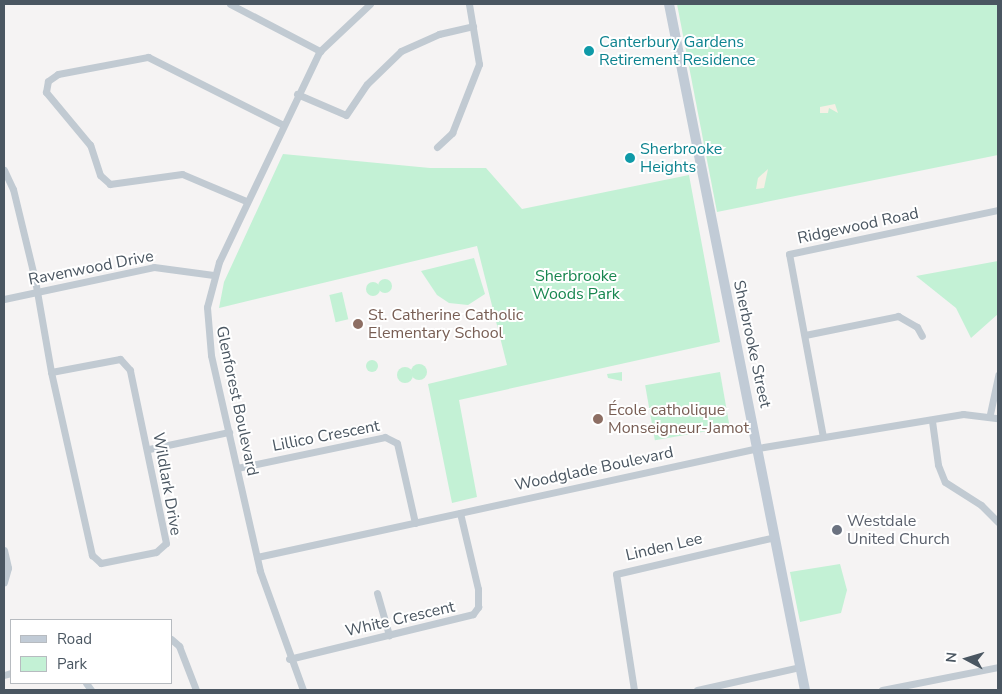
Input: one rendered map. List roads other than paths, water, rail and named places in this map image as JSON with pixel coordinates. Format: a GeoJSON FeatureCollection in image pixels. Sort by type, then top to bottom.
{"type":"FeatureCollection","features":[{"type":"Feature","properties":{"kind":"main road","name":"Sherbrooke Street"},"geometry":{"type":"LineString","coordinates":[[669,4],[758,448],[804,690]]}},
{"type":"Feature","properties":{"kind":"street"},"geometry":{"type":"LineString","coordinates":[[230,4],[320,51]]}},
{"type":"Feature","properties":{"kind":"street","name":"Glenforest Boulevard"},"geometry":{"type":"LineString","coordinates":[[303,690],[289,659],[257,557],[208,339],[214,275],[281,124],[320,51],[370,4]]}},
{"type":"Feature","properties":{"kind":"street"},"geometry":{"type":"LineString","coordinates":[[437,146],[452,133],[479,64],[469,4]]}},
{"type":"Feature","properties":{"kind":"street"},"geometry":{"type":"LineString","coordinates":[[297,94],[346,115],[367,84],[401,51],[439,34],[474,26]]}},
{"type":"Feature","properties":{"kind":"street"},"geometry":{"type":"LineString","coordinates":[[246,201],[182,174],[110,184],[100,176],[90,144],[46,92],[48,82],[58,74],[148,57],[281,124]]}},
{"type":"Feature","properties":{"kind":"street","name":"Wildlark Drive"},"geometry":{"type":"LineString","coordinates":[[4,170],[13,189],[37,293],[51,372],[92,555],[101,563],[156,552],[166,543],[148,449],[130,370],[120,358],[51,372]]}},
{"type":"Feature","properties":{"kind":"street","name":"Ridgewood Road"},"geometry":{"type":"LineString","coordinates":[[823,437],[789,254],[998,210]]}},
{"type":"Feature","properties":{"kind":"street","name":"Ravenwood Drive"},"geometry":{"type":"LineString","coordinates":[[4,299],[154,267],[214,275]]}},
{"type":"Feature","properties":{"kind":"street"},"geometry":{"type":"LineString","coordinates":[[805,335],[898,316],[917,327],[922,336]]}},
{"type":"Feature","properties":{"kind":"street"},"geometry":{"type":"LineString","coordinates":[[998,375],[990,414],[998,418]]}},
{"type":"Feature","properties":{"kind":"street","name":"Woodglade Boulevard"},"geometry":{"type":"LineString","coordinates":[[257,557],[758,448],[990,414]]}},
{"type":"Feature","properties":{"kind":"street"},"geometry":{"type":"LineString","coordinates":[[932,421],[938,465],[945,482],[981,505],[998,522]]}},
{"type":"Feature","properties":{"kind":"street"},"geometry":{"type":"LineString","coordinates":[[148,449],[229,432]]}},
{"type":"Feature","properties":{"kind":"street","name":"Lillico Crescent"},"geometry":{"type":"LineString","coordinates":[[237,468],[385,437],[397,443],[415,523]]}},
{"type":"Feature","properties":{"kind":"street","name":"White Crescent"},"geometry":{"type":"LineString","coordinates":[[289,659],[466,618],[478,607],[460,513]]}},
{"type":"Feature","properties":{"kind":"street","name":"Linden Lee"},"geometry":{"type":"LineString","coordinates":[[634,690],[616,574],[775,537]]}},
{"type":"Feature","properties":{"kind":"street"},"geometry":{"type":"LineString","coordinates":[[4,550],[8,568],[4,582]]}},
{"type":"Feature","properties":{"kind":"street"},"geometry":{"type":"LineString","coordinates":[[377,593],[389,635]]}},
{"type":"Feature","properties":{"kind":"street"},"geometry":{"type":"LineString","coordinates":[[172,640],[179,646],[196,690]]}},
{"type":"Feature","properties":{"kind":"street"},"geometry":{"type":"LineString","coordinates":[[697,690],[800,667]]}},
{"type":"Feature","properties":{"kind":"street"},"geometry":{"type":"LineString","coordinates":[[882,690],[998,667]]}},
{"type":"Feature","properties":{"kind":"place","name":"Canterbury Gardens Retirement Residence"},"geometry":{"type":"Point","coordinates":[589,51]}},
{"type":"Feature","properties":{"kind":"place","name":"Sherbrooke Heights"},"geometry":{"type":"Point","coordinates":[630,158]}},
{"type":"Feature","properties":{"kind":"place","name":"St. Catherine Catholic Elementary School"},"geometry":{"type":"Point","coordinates":[358,324]}},
{"type":"Feature","properties":{"kind":"place","name":"École catholique Monseigneur-Jamot"},"geometry":{"type":"Point","coordinates":[598,419]}},
{"type":"Feature","properties":{"kind":"place","name":"Westdale United Church"},"geometry":{"type":"Point","coordinates":[837,530]}},
{"type":"Feature","properties":{"kind":"park label","name":"Sherbrooke Woods Park"},"geometry":{"type":"Point","coordinates":[576,285]}}]}
